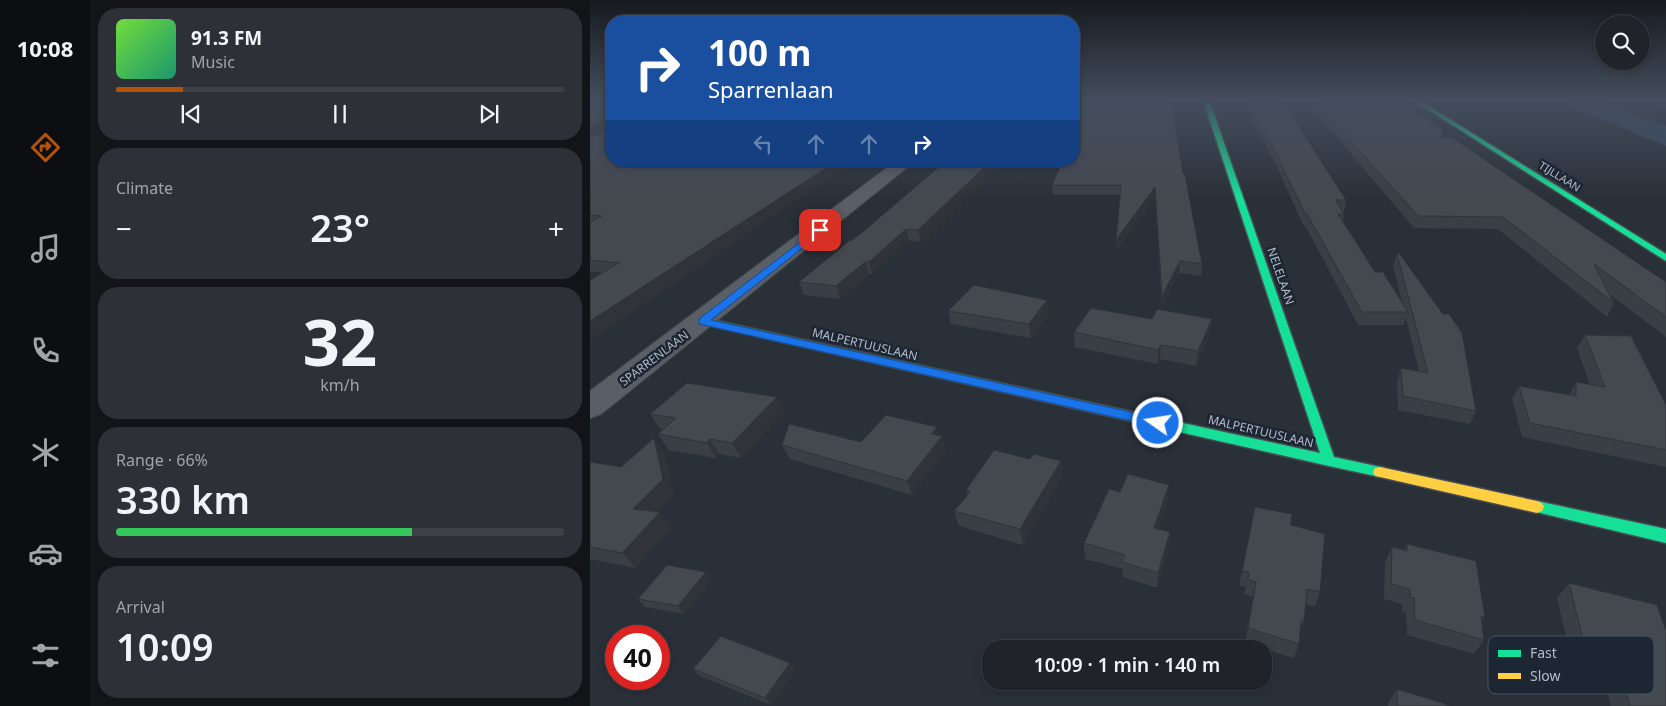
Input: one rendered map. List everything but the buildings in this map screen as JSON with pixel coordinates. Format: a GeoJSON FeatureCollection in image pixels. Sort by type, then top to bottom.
{"type":"FeatureCollection","features":[{"type":"Feature","properties":{"kind":"street","name":"NELELAAN"},"geometry":{"type":"LineString","coordinates":[[1217,133],[1329,461]]}},
{"type":"Feature","properties":{"kind":"street","name":"TIJLLAAN"},"geometry":{"type":"LineString","coordinates":[[1467,133],[1666,258]]}},
{"type":"Feature","properties":{"kind":"street","name":"SPARRENLAAN"},"geometry":{"type":"LineString","coordinates":[[590,407],[900,167]]}},
{"type":"Feature","properties":{"kind":"street","name":"MALPERTUUSLAAN"},"geometry":{"type":"LineString","coordinates":[[703,321],[1666,536]]}},
{"type":"Feature","properties":{"kind":"water"},"geometry":{"type":"Polygon","coordinates":[[[1635,133],[1666,133],[1666,146],[1635,133]]]}},
{"type":"Feature","properties":{"kind":"traffic: fast"},"geometry":{"type":"LineString","coordinates":[[1217,133],[1329,461]]}},
{"type":"Feature","properties":{"kind":"traffic: fast"},"geometry":{"type":"LineString","coordinates":[[1467,133],[1666,258]]}},
{"type":"Feature","properties":{"kind":"traffic: fast"},"geometry":{"type":"LineString","coordinates":[[703,321],[1380,472]]}},
{"type":"Feature","properties":{"kind":"traffic: fast"},"geometry":{"type":"LineString","coordinates":[[1537,507],[1666,536]]}},
{"type":"Feature","properties":{"kind":"traffic: slow"},"geometry":{"type":"LineString","coordinates":[[1380,472],[1537,507]]}},
{"type":"Feature","properties":{"kind":"route"},"geometry":{"type":"LineString","coordinates":[[820,230],[703,321],[1158,423]]}}]}
